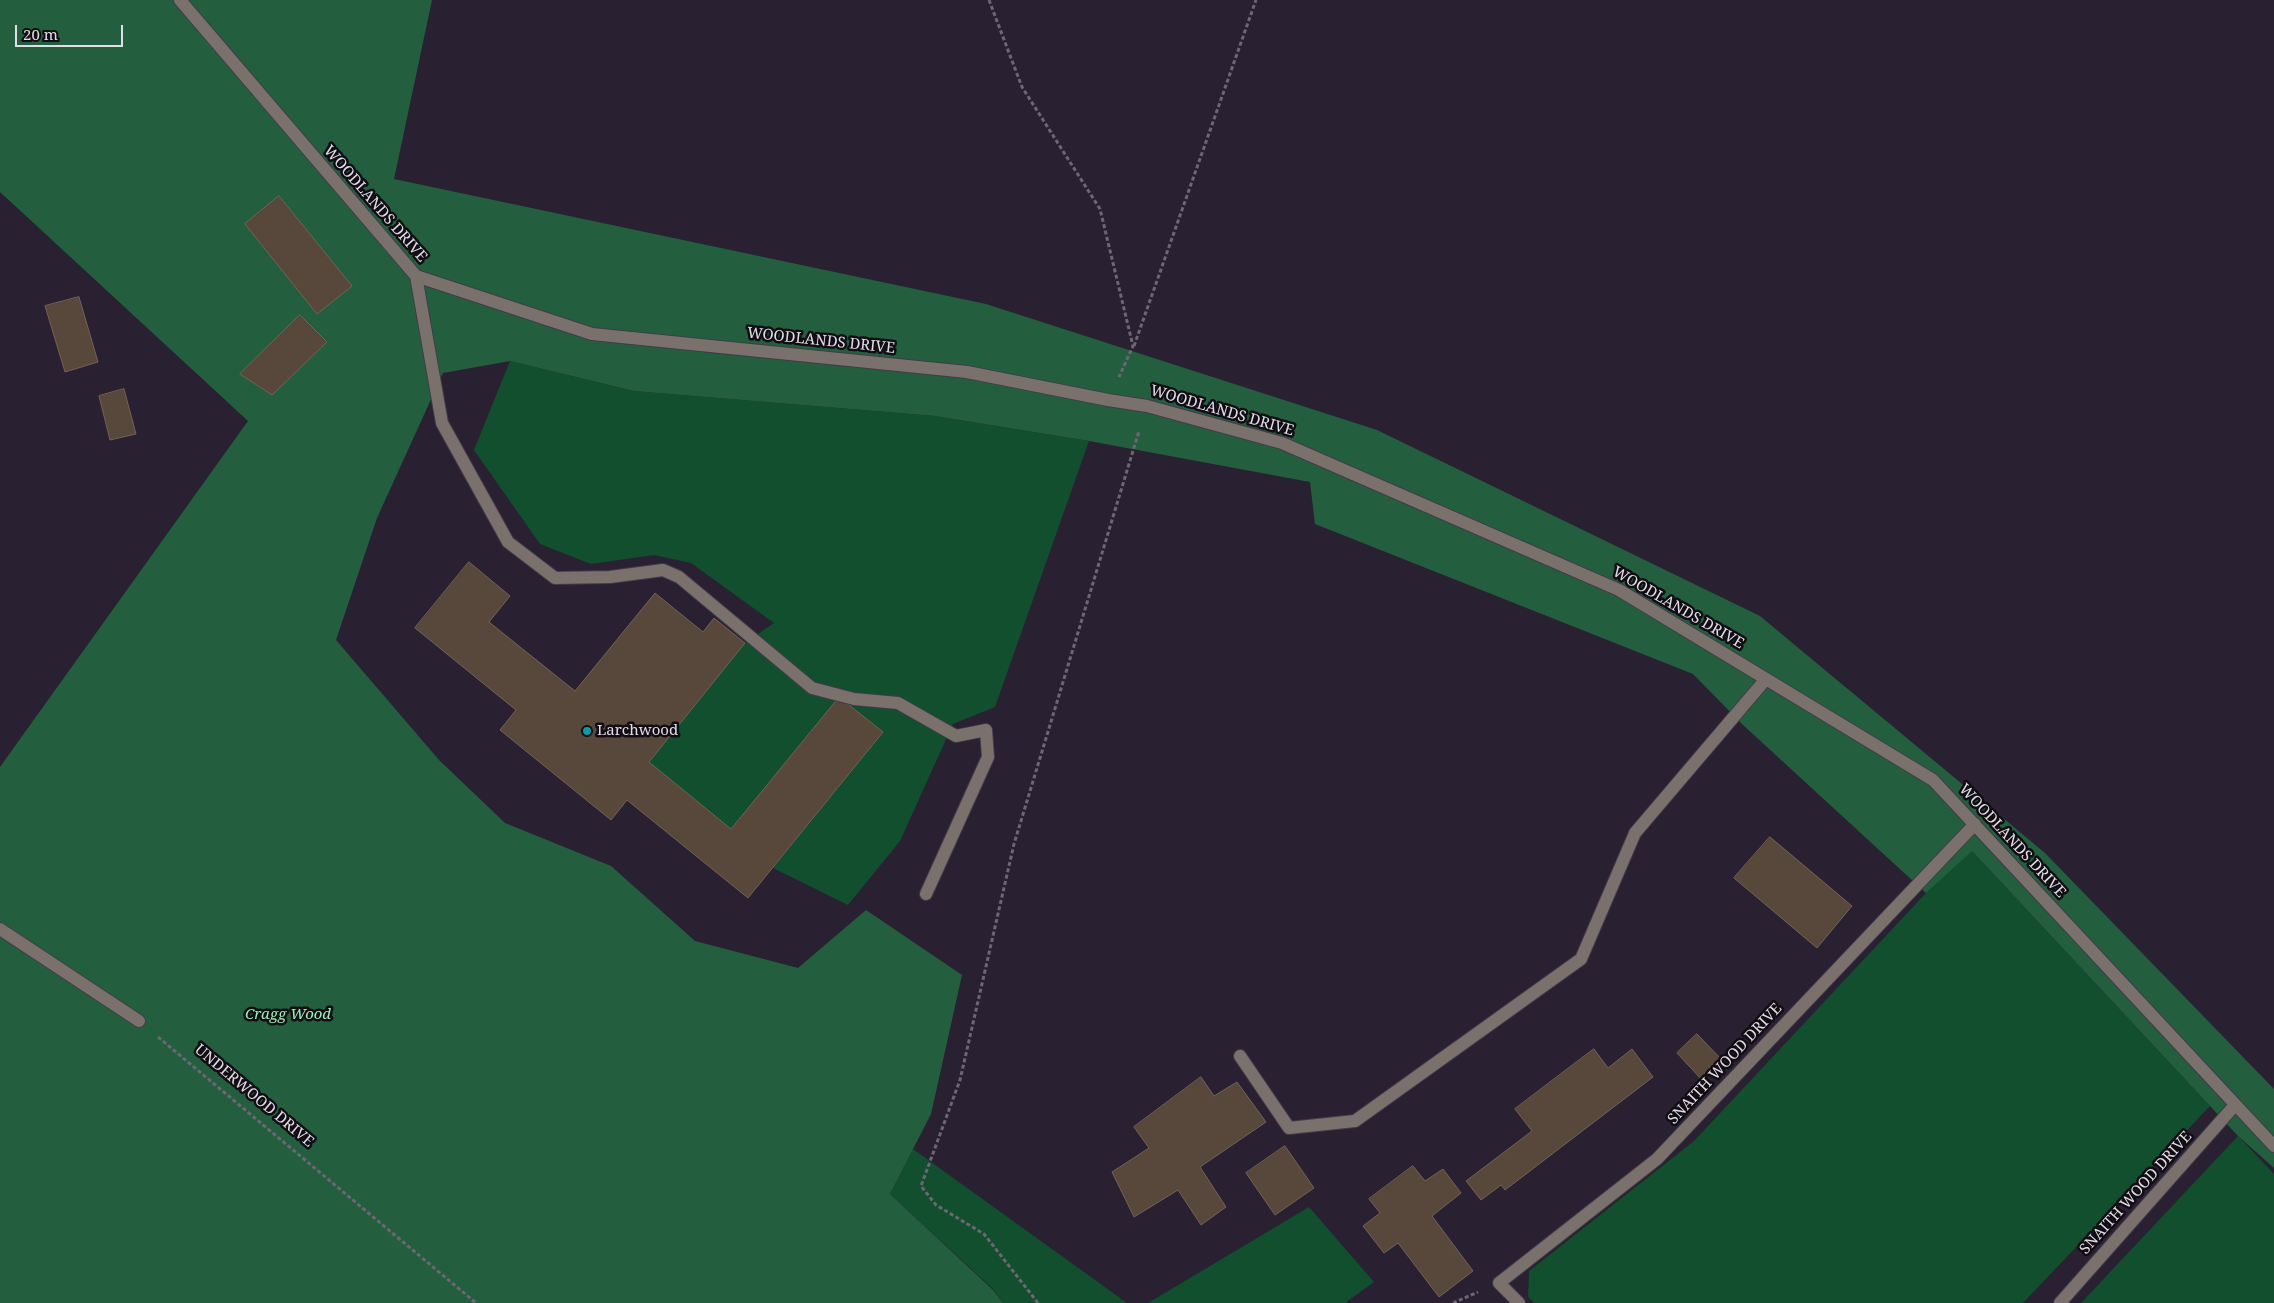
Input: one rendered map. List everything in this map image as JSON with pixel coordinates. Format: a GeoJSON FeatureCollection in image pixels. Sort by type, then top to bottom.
{"type":"FeatureCollection","features":[{"type":"Feature","properties":{"kind":"street","name":"WOODLANDS DRIVE"},"geometry":{"type":"LineString","coordinates":[[180,0],[416,276],[592,334],[967,372],[1147,406],[1282,443],[1619,590],[1933,780],[2274,1146]]}},
{"type":"Feature","properties":{"kind":"street"},"geometry":{"type":"LineString","coordinates":[[416,276],[442,423],[508,542],[555,578],[610,576],[663,570],[679,577],[812,688],[854,699],[898,703],[956,736],[986,730],[988,757],[926,894]]}},
{"type":"Feature","properties":{"kind":"street"},"geometry":{"type":"LineString","coordinates":[[1240,1056],[1289,1128],[1355,1121],[1371,1110],[1581,959],[1635,833],[1766,679]]}},
{"type":"Feature","properties":{"kind":"street","name":"SNAITH WOOD DRIVE"},"geometry":{"type":"LineString","coordinates":[[1518,1303],[1499,1283],[1657,1159],[1975,824]]}},
{"type":"Feature","properties":{"kind":"street"},"geometry":{"type":"LineString","coordinates":[[0,929],[139,1021]]}},
{"type":"Feature","properties":{"kind":"street","name":"SNAITH WOOD DRIVE"},"geometry":{"type":"LineString","coordinates":[[2060,1303],[2236,1105]]}},
{"type":"Feature","properties":{"kind":"path"},"geometry":{"type":"LineString","coordinates":[[989,0],[1022,87],[1100,209],[1134,346]]}},
{"type":"Feature","properties":{"kind":"path"},"geometry":{"type":"LineString","coordinates":[[1108,400],[1134,346],[1256,0]]}},
{"type":"Feature","properties":{"kind":"path"},"geometry":{"type":"LineString","coordinates":[[1038,1303],[984,1234],[936,1205],[921,1186],[960,1080],[1014,844],[1147,406]]}},
{"type":"Feature","properties":{"kind":"path","name":"UNDERWOOD DRIVE"},"geometry":{"type":"LineString","coordinates":[[139,1021],[476,1303]]}},
{"type":"Feature","properties":{"kind":"green space","name":"Cragg Wood"},"geometry":{"type":"Polygon","coordinates":[[[0,0],[432,0],[394,179],[986,304],[1377,430],[1760,616],[2045,853],[2274,1089],[2274,1168],[2238,1136],[1972,851],[1926,893],[1743,725],[1693,674],[1315,524],[1310,482],[1089,441],[935,416],[634,391],[510,361],[443,373],[377,518],[336,640],[439,760],[505,823],[611,866],[695,941],[798,968],[866,910],[962,975],[931,1114],[890,1194],[992,1289],[1003,1303],[0,1303],[0,767],[248,421],[0,192],[0,0]]]}},
{"type":"Feature","properties":{"kind":"green space"},"geometry":{"type":"Polygon","coordinates":[[[510,361],[634,391],[935,416],[1089,441],[995,707],[953,724],[900,841],[848,905],[773,868],[883,732],[839,697],[731,829],[649,762],[745,643],[774,623],[691,563],[654,555],[591,564],[540,544],[474,450],[510,361]]]}},
{"type":"Feature","properties":{"kind":"green space"},"geometry":{"type":"Polygon","coordinates":[[[1971,850],[2210,1106],[2023,1303],[1535,1303],[1528,1297],[1529,1271],[1694,1141],[1926,893],[1971,850]]]}},
{"type":"Feature","properties":{"kind":"green space"},"geometry":{"type":"Polygon","coordinates":[[[2238,1136],[2274,1174],[2274,1303],[2081,1303],[2238,1136]]]}},
{"type":"Feature","properties":{"kind":"green space"},"geometry":{"type":"Polygon","coordinates":[[[913,1149],[1127,1303],[1003,1303],[992,1288],[890,1194],[913,1149]]]}},
{"type":"Feature","properties":{"kind":"green space"},"geometry":{"type":"Polygon","coordinates":[[[1309,1207],[1374,1282],[1345,1303],[1148,1303],[1309,1207]]]}},
{"type":"Feature","properties":{"kind":"building"},"geometry":{"type":"Polygon","coordinates":[[[279,196],[352,286],[317,314],[245,224],[279,196]]]}},
{"type":"Feature","properties":{"kind":"building"},"geometry":{"type":"Polygon","coordinates":[[[79,297],[98,362],[65,372],[45,306],[79,297]]]}},
{"type":"Feature","properties":{"kind":"building"},"geometry":{"type":"Polygon","coordinates":[[[300,315],[327,342],[272,395],[240,374],[300,315]]]}},
{"type":"Feature","properties":{"kind":"building"},"geometry":{"type":"Polygon","coordinates":[[[124,389],[136,434],[110,440],[99,396],[124,389]]]}},
{"type":"Feature","properties":{"kind":"building","name":"Larchwood"},"geometry":{"type":"Polygon","coordinates":[[[469,562],[510,596],[489,622],[575,691],[655,593],[703,632],[714,618],[745,643],[649,762],[731,829],[839,697],[883,732],[748,898],[627,800],[611,820],[500,730],[516,710],[415,628],[469,562]]]}},
{"type":"Feature","properties":{"kind":"building"},"geometry":{"type":"Polygon","coordinates":[[[1770,837],[1852,906],[1817,948],[1734,878],[1770,837]]]}},
{"type":"Feature","properties":{"kind":"building"},"geometry":{"type":"Polygon","coordinates":[[[1697,1034],[1723,1061],[1702,1080],[1677,1053],[1697,1034]]]}},
{"type":"Feature","properties":{"kind":"building"},"geometry":{"type":"Polygon","coordinates":[[[1594,1049],[1608,1068],[1632,1049],[1653,1077],[1505,1190],[1501,1185],[1481,1200],[1466,1181],[1532,1131],[1515,1109],[1594,1049]]]}},
{"type":"Feature","properties":{"kind":"building"},"geometry":{"type":"Polygon","coordinates":[[[1201,1077],[1214,1096],[1237,1082],[1266,1122],[1200,1167],[1226,1207],[1201,1225],[1178,1190],[1134,1217],[1112,1172],[1149,1148],[1134,1127],[1201,1077]]]}},
{"type":"Feature","properties":{"kind":"building"},"geometry":{"type":"Polygon","coordinates":[[[1285,1146],[1314,1188],[1275,1215],[1246,1173],[1285,1146]]]}},
{"type":"Feature","properties":{"kind":"building"},"geometry":{"type":"Polygon","coordinates":[[[1413,1166],[1425,1181],[1443,1169],[1461,1193],[1432,1216],[1473,1271],[1439,1297],[1398,1243],[1384,1253],[1363,1226],[1380,1213],[1369,1199],[1413,1166]]]}},
{"type":"Feature","properties":{"kind":"place","name":"Larchwood"},"geometry":{"type":"Point","coordinates":[587,731]}}]}
